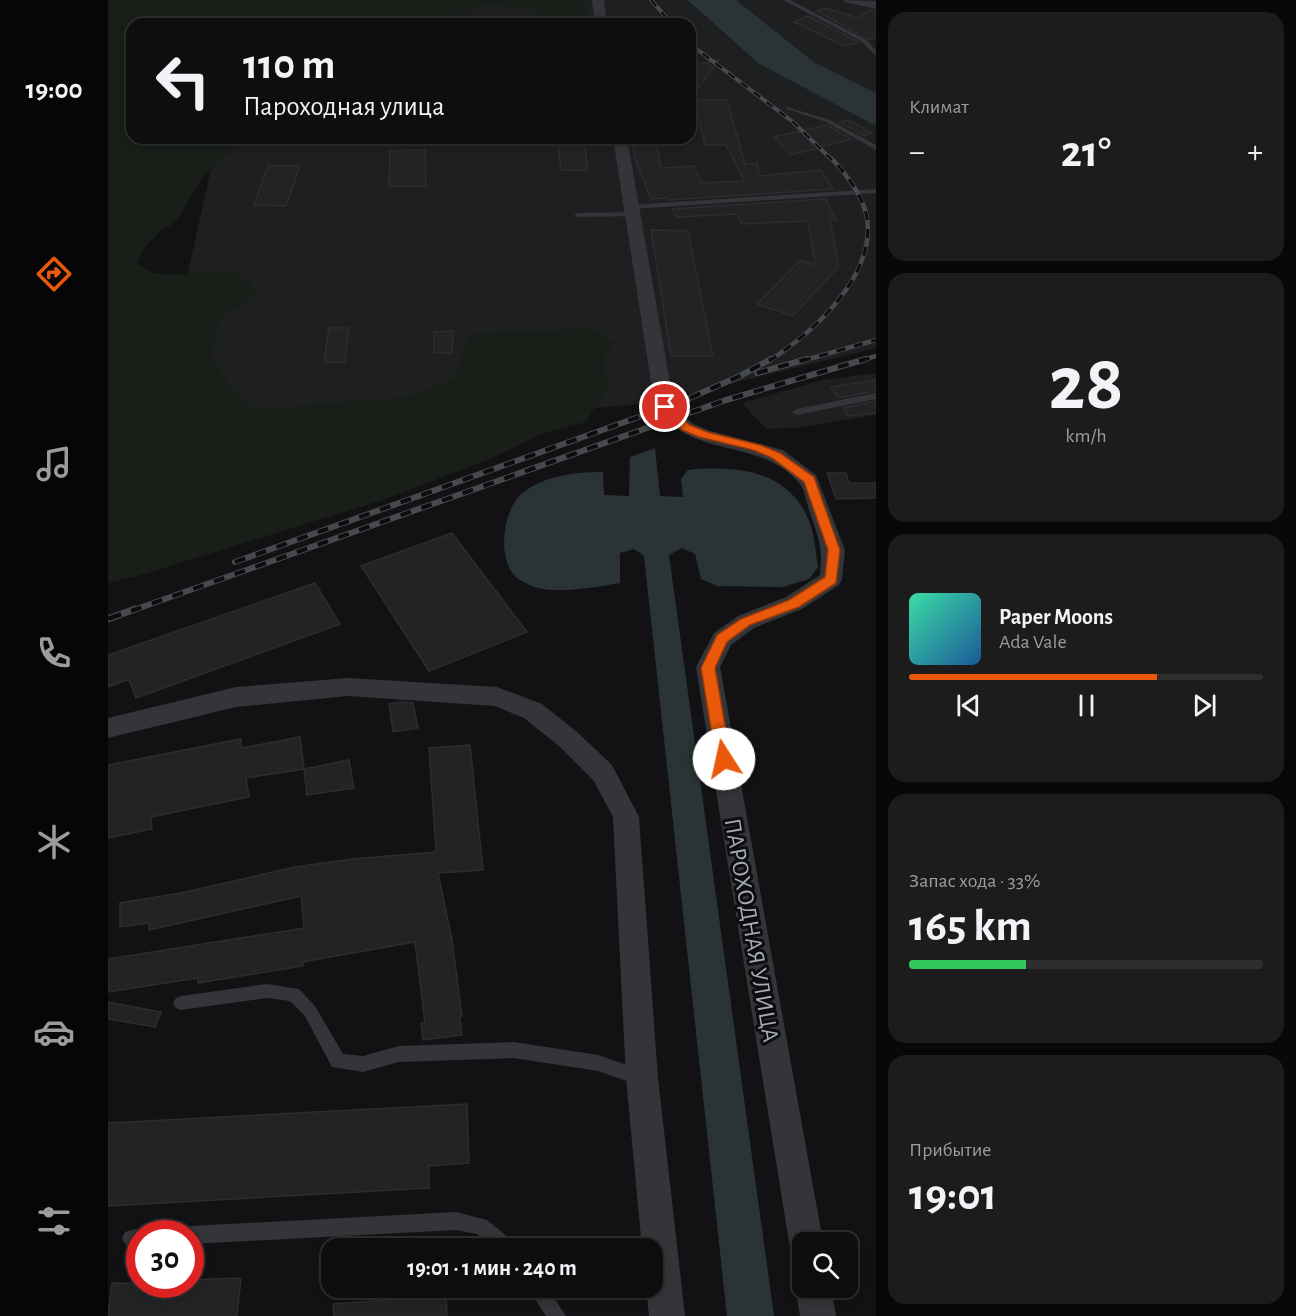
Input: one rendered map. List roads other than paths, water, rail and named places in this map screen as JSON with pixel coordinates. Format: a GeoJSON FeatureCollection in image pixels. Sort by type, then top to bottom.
{"type":"FeatureCollection","features":[{"type":"Feature","properties":{"kind":"street"},"geometry":{"type":"LineString","coordinates":[[597,0],[601,18]]}},
{"type":"Feature","properties":{"kind":"street"},"geometry":{"type":"LineString","coordinates":[[849,0],[876,5]]}},
{"type":"Feature","properties":{"kind":"street","name":"ПАРОХОДНАЯ УЛИЦА"},"geometry":{"type":"LineString","coordinates":[[621,144],[665,407],[686,428],[703,435],[776,455],[809,480],[834,550],[831,579],[794,603],[746,622],[722,639],[708,668],[804,1232]]}},
{"type":"Feature","properties":{"kind":"street"},"geometry":{"type":"LineString","coordinates":[[108,728],[236,697],[348,687],[497,697],[533,711],[568,739],[603,773],[626,817],[642,1078],[667,1316]]}},
{"type":"Feature","properties":{"kind":"street"},"geometry":{"type":"LineString","coordinates":[[815,1298],[818,1316]]}},
{"type":"Feature","properties":{"kind":"lane"},"geometry":{"type":"LineString","coordinates":[[786,0],[863,40],[876,54]]}},
{"type":"Feature","properties":{"kind":"lane"},"geometry":{"type":"LineString","coordinates":[[789,108],[828,121],[876,148]]}},
{"type":"Feature","properties":{"kind":"lane"},"geometry":{"type":"LineString","coordinates":[[579,215],[876,191]]}},
{"type":"Feature","properties":{"kind":"lane"},"geometry":{"type":"LineString","coordinates":[[797,412],[876,396]]}},
{"type":"Feature","properties":{"kind":"lane"},"geometry":{"type":"LineString","coordinates":[[181,1003],[267,991],[294,994],[310,1011],[338,1061],[363,1064],[399,1054],[455,1050],[514,1050],[598,1063],[642,1078]]}},
{"type":"Feature","properties":{"kind":"lane"},"geometry":{"type":"LineString","coordinates":[[204,1234],[456,1221],[481,1226],[496,1238]]}},
{"type":"Feature","properties":{"kind":"lane"},"geometry":{"type":"LineString","coordinates":[[544,1298],[557,1316]]}},
{"type":"Feature","properties":{"kind":"railway"},"geometry":{"type":"LineString","coordinates":[[651,0],[667,18]]}},
{"type":"Feature","properties":{"kind":"railway"},"geometry":{"type":"LineString","coordinates":[[696,49],[793,122],[833,161]]}},
{"type":"Feature","properties":{"kind":"railway"},"geometry":{"type":"LineString","coordinates":[[769,361],[804,335],[838,301],[862,261],[867,240],[865,210],[854,186],[832,159]]}},
{"type":"Feature","properties":{"kind":"railway"},"geometry":{"type":"LineString","coordinates":[[802,361],[876,340]]}},
{"type":"Feature","properties":{"kind":"railway"},"geometry":{"type":"LineString","coordinates":[[861,361],[876,356]]}},
{"type":"Feature","properties":{"kind":"railway"},"geometry":{"type":"LineString","coordinates":[[235,562],[683,401],[740,376],[771,359]]}},
{"type":"Feature","properties":{"kind":"railway"},"geometry":{"type":"LineString","coordinates":[[757,373],[807,359]]}},
{"type":"Feature","properties":{"kind":"railway"},"geometry":{"type":"LineString","coordinates":[[131,611],[726,400],[866,359]]}},
{"type":"Feature","properties":{"kind":"railway"},"geometry":{"type":"LineString","coordinates":[[108,619],[135,609]]}}]}
